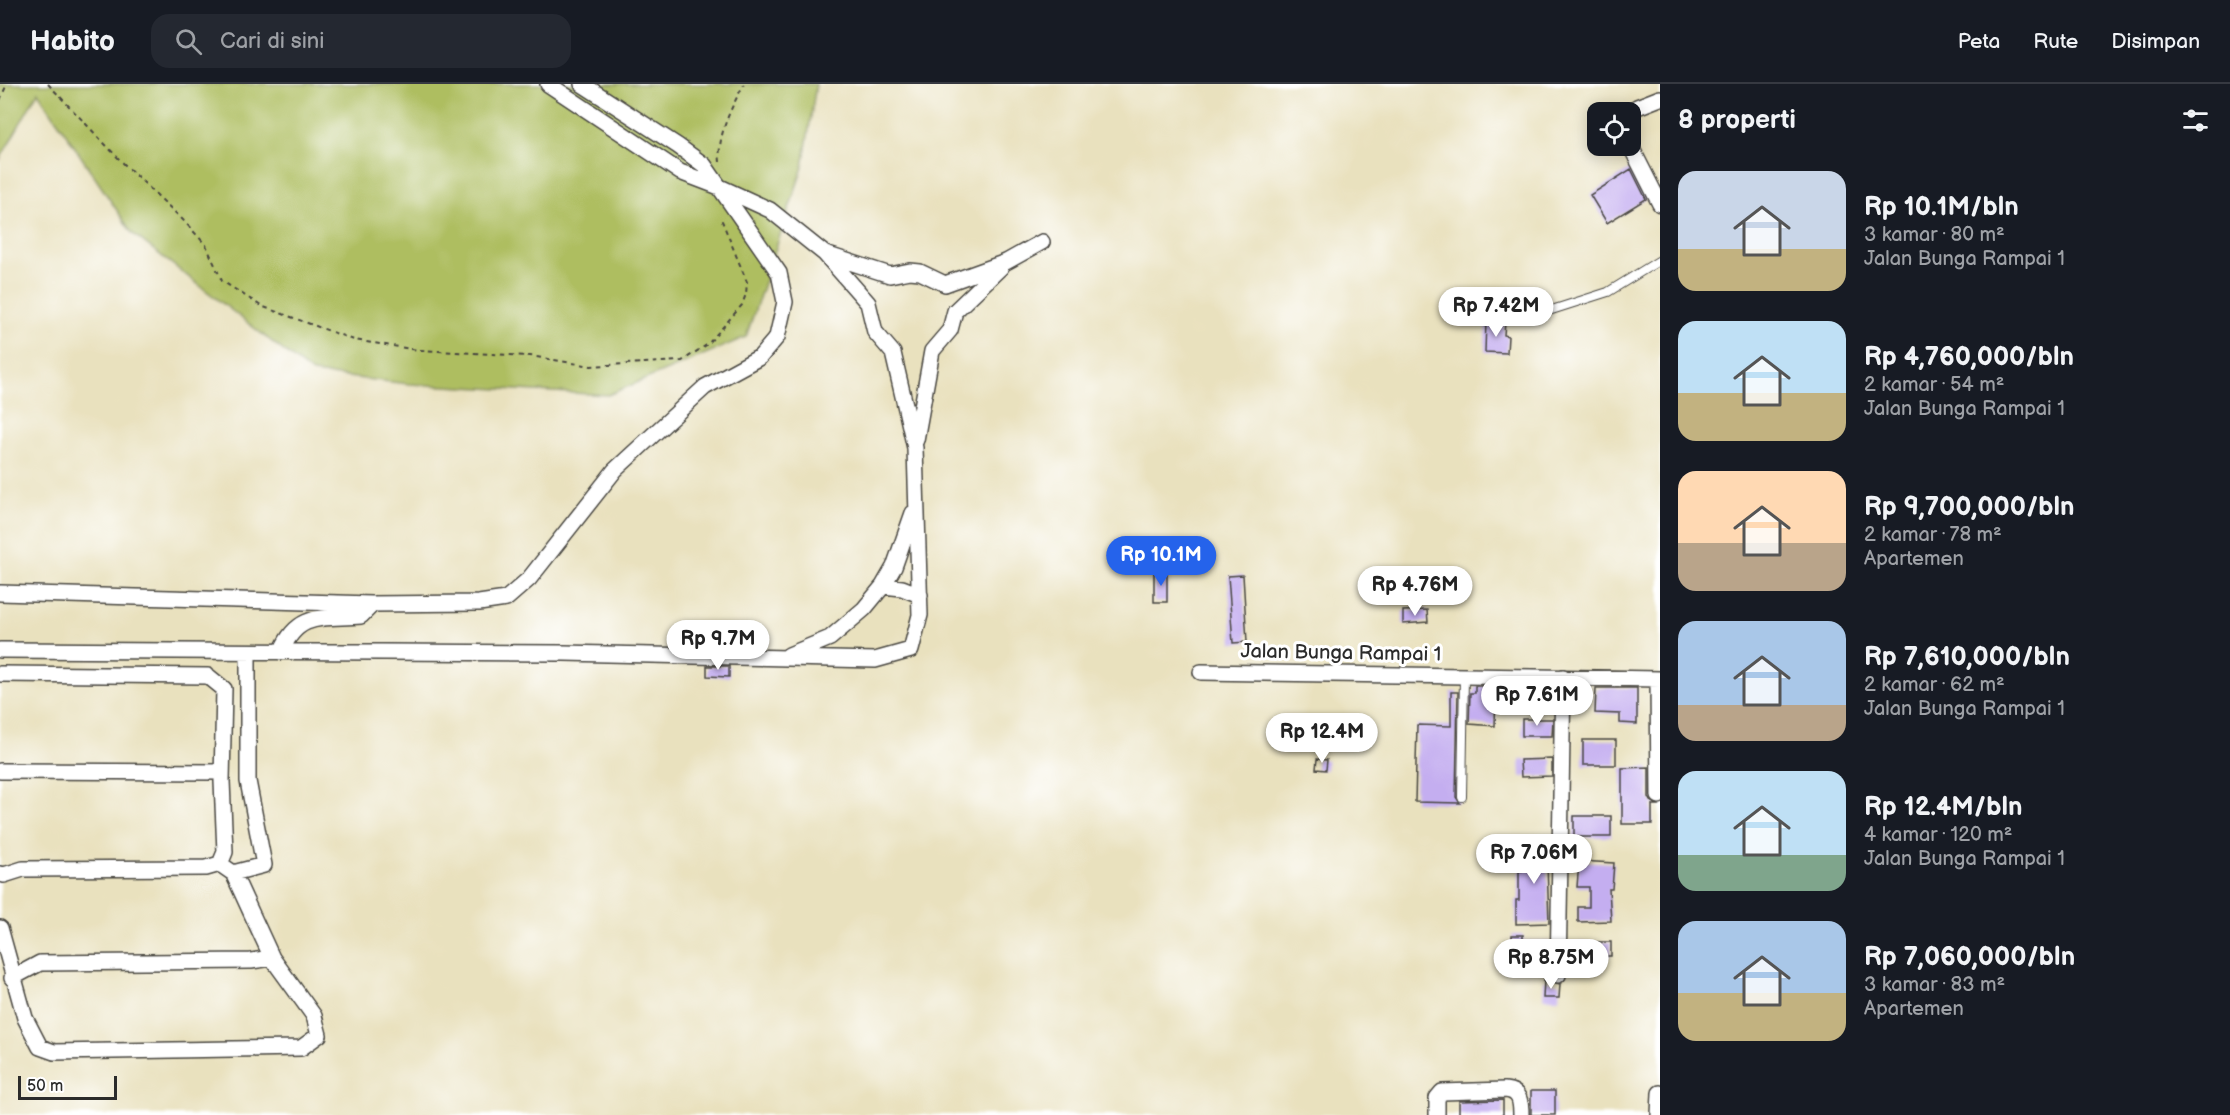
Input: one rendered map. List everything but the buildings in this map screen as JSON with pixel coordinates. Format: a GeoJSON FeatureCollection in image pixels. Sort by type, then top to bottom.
{"type":"FeatureCollection","features":[{"type":"Feature","properties":{"kind":"street"},"geometry":{"type":"LineString","coordinates":[[0,650],[564,653],[875,660],[911,650],[920,615],[915,448],[893,353],[875,332],[868,303],[825,254],[770,210],[680,172],[548,84]]}},
{"type":"Feature","properties":{"kind":"street"},"geometry":{"type":"LineString","coordinates":[[0,593],[373,604],[479,603],[506,599],[529,579],[615,470],[705,387],[760,357],[777,337],[785,302],[779,273],[704,165],[676,144],[582,84]]}},
{"type":"Feature","properties":{"kind":"street"},"geometry":{"type":"LineString","coordinates":[[1641,105],[1660,98]]}},
{"type":"Feature","properties":{"kind":"street"},"geometry":{"type":"LineString","coordinates":[[1635,156],[1660,204]]}},
{"type":"Feature","properties":{"kind":"street"},"geometry":{"type":"LineString","coordinates":[[825,254],[890,275],[910,271],[920,272],[945,284],[1006,262],[1042,242]]}},
{"type":"Feature","properties":{"kind":"street"},"geometry":{"type":"LineString","coordinates":[[915,448],[932,351],[950,330],[955,311],[1006,262]]}},
{"type":"Feature","properties":{"kind":"street"},"geometry":{"type":"LineString","coordinates":[[783,657],[830,638],[864,609],[883,586],[894,567],[917,499]]}},
{"type":"Feature","properties":{"kind":"street"},"geometry":{"type":"LineString","coordinates":[[883,586],[902,588],[920,595]]}},
{"type":"Feature","properties":{"kind":"street"},"geometry":{"type":"LineString","coordinates":[[281,652],[288,636],[312,618],[361,616],[373,604]]}},
{"type":"Feature","properties":{"kind":"street"},"geometry":{"type":"LineString","coordinates":[[233,873],[264,866],[248,781],[248,652]]}},
{"type":"Feature","properties":{"kind":"street","name":"Jalan Bunga Rampai 1"},"geometry":{"type":"LineString","coordinates":[[1201,672],[1659,679]]}},
{"type":"Feature","properties":{"kind":"street"},"geometry":{"type":"LineString","coordinates":[[0,674],[208,676],[224,689],[222,772],[225,852],[220,864]]}},
{"type":"Feature","properties":{"kind":"street"},"geometry":{"type":"LineString","coordinates":[[1558,975],[1563,677]]}},
{"type":"Feature","properties":{"kind":"street"},"geometry":{"type":"LineString","coordinates":[[1659,679],[1659,796]]}},
{"type":"Feature","properties":{"kind":"street"},"geometry":{"type":"LineString","coordinates":[[0,771],[222,772]]}},
{"type":"Feature","properties":{"kind":"street"},"geometry":{"type":"LineString","coordinates":[[0,928],[12,978],[25,1018],[40,1047],[54,1052],[301,1048],[319,1035],[314,1016],[272,958],[233,873],[220,864]]}},
{"type":"Feature","properties":{"kind":"street"},"geometry":{"type":"LineString","coordinates":[[0,874],[4,875],[23,869],[206,868],[220,864]]}},
{"type":"Feature","properties":{"kind":"street"},"geometry":{"type":"LineString","coordinates":[[12,978],[40,963],[251,961],[272,958]]}},
{"type":"Feature","properties":{"kind":"street"},"geometry":{"type":"LineString","coordinates":[[1437,1115],[1437,1098],[1442,1092],[1511,1090],[1521,1102],[1521,1115]]}},
{"type":"Feature","properties":{"kind":"street"},"geometry":{"type":"LineString","coordinates":[[1659,1115],[1660,1093]]}},
{"type":"Feature","properties":{"kind":"lane"},"geometry":{"type":"LineString","coordinates":[[1536,315],[1608,291],[1660,260]]}},
{"type":"Feature","properties":{"kind":"lane"},"geometry":{"type":"LineString","coordinates":[[1462,797],[1464,676]]}},
{"type":"Feature","properties":{"kind":"path"},"geometry":{"type":"LineString","coordinates":[[0,100],[7,84]]}},
{"type":"Feature","properties":{"kind":"path"},"geometry":{"type":"LineString","coordinates":[[48,84],[206,245],[222,281],[261,306],[354,340],[418,350],[530,356],[591,366],[682,361],[708,344],[742,305],[747,282],[722,221],[718,145],[744,84]]}},
{"type":"Feature","properties":{"kind":"green space"},"geometry":{"type":"Polygon","coordinates":[[[0,84],[816,84],[803,167],[746,337],[608,395],[409,384],[312,373],[132,233],[38,92],[0,159],[0,84]]]}}]}
